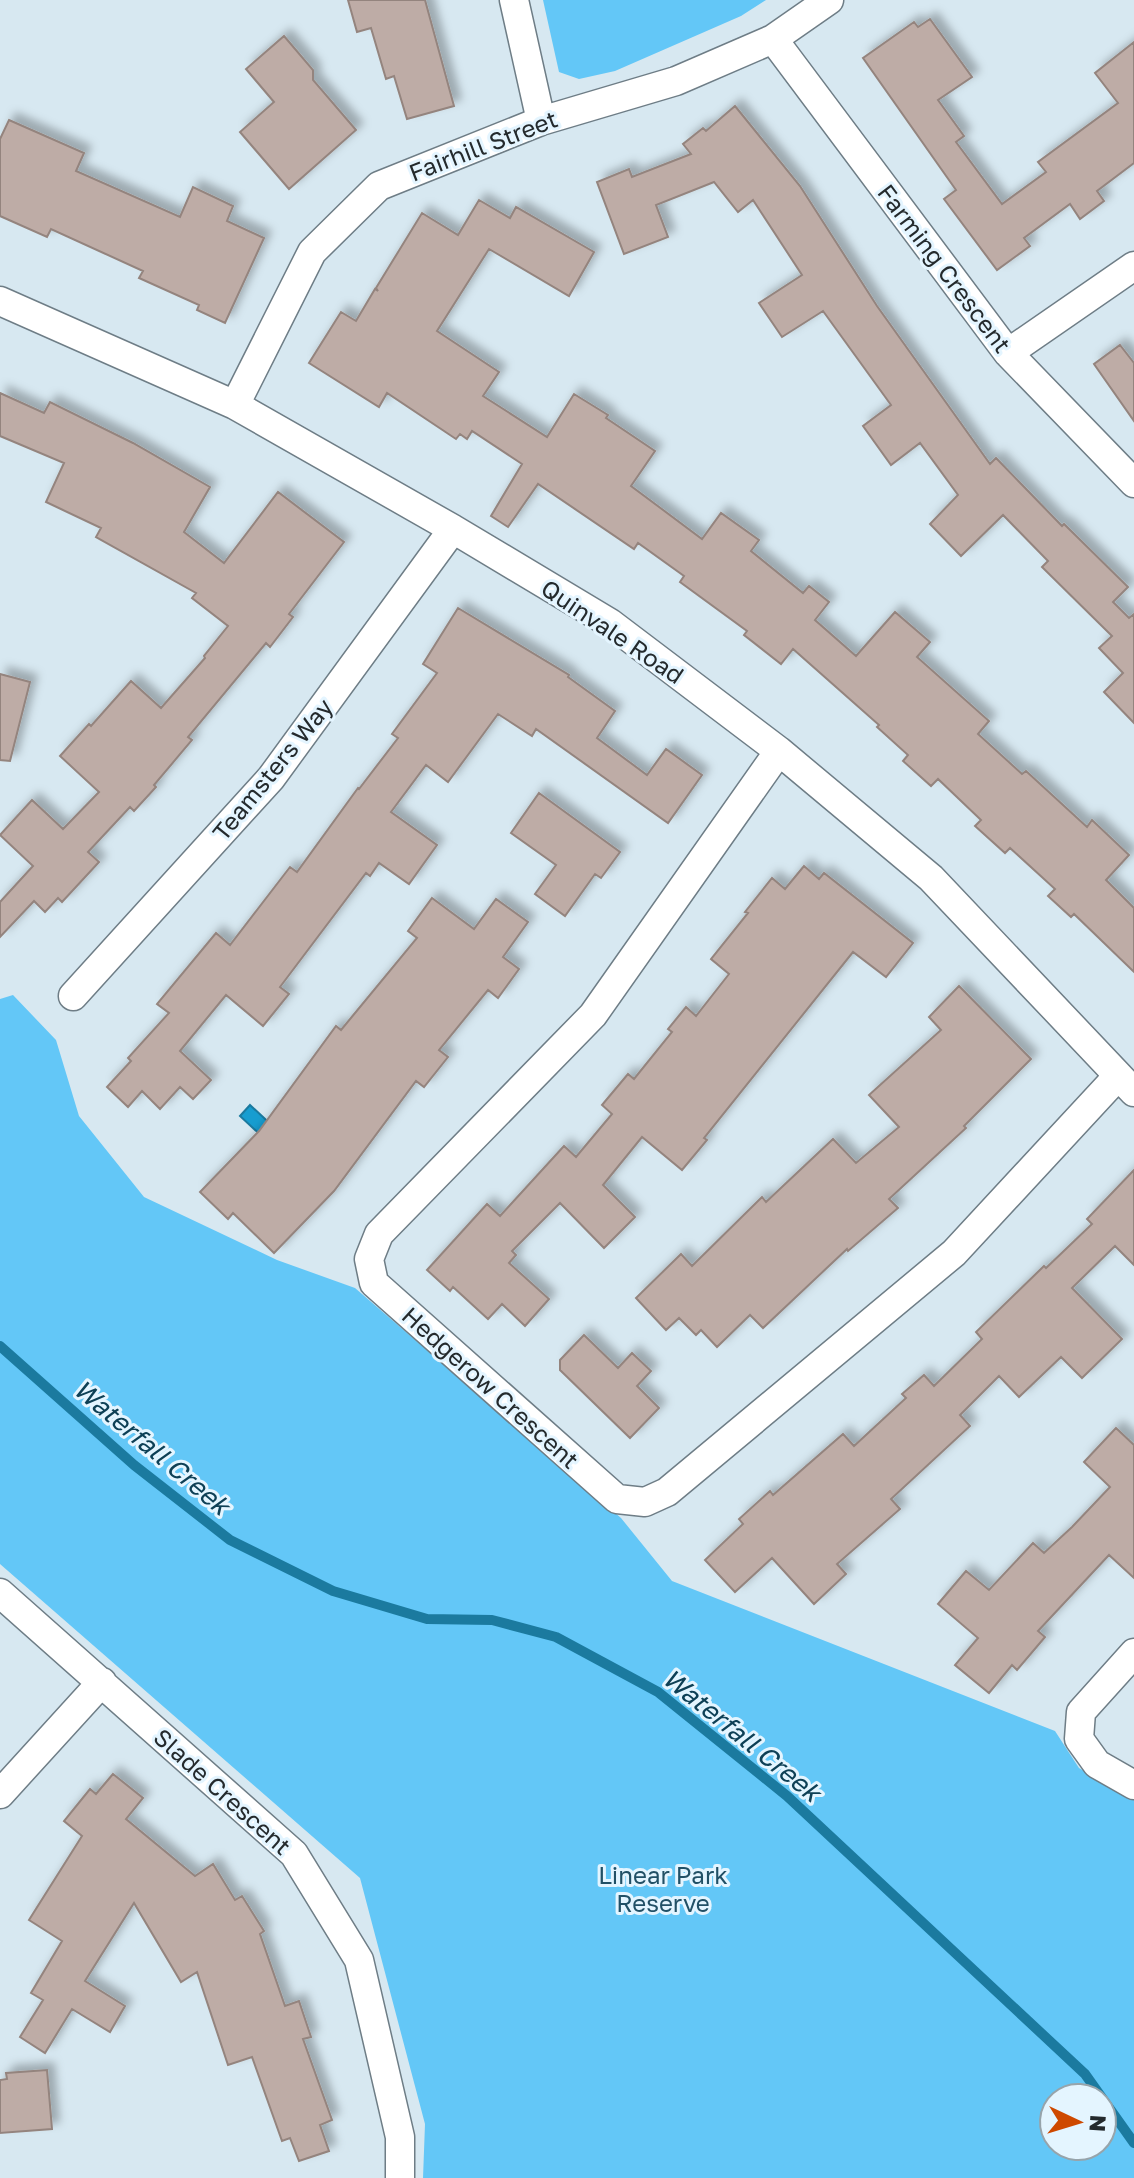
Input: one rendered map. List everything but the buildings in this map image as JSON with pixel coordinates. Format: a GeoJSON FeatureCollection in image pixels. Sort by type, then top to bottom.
{"type":"FeatureCollection","features":[{"type":"Feature","properties":{"kind":"street"},"geometry":{"type":"LineString","coordinates":[[514,0],[541,121]]}},
{"type":"Feature","properties":{"kind":"street","name":"Fairhill Street"},"geometry":{"type":"LineString","coordinates":[[235,405],[312,252],[379,186],[541,121],[676,81],[773,39],[829,0]]}},
{"type":"Feature","properties":{"kind":"street","name":"Farming Crescent"},"geometry":{"type":"LineString","coordinates":[[773,39],[1008,353],[1134,483]]}},
{"type":"Feature","properties":{"kind":"street"},"geometry":{"type":"LineString","coordinates":[[1008,353],[1134,266]]}},
{"type":"Feature","properties":{"kind":"street","name":"Quinvale Road"},"geometry":{"type":"LineString","coordinates":[[0,301],[235,405],[610,623],[779,751],[931,878],[1126,1084]]}},
{"type":"Feature","properties":{"kind":"street","name":"Teamsters Way"},"geometry":{"type":"LineString","coordinates":[[73,996],[271,778],[453,529]]}},
{"type":"Feature","properties":{"kind":"street","name":"Hedgerow Crescent"},"geometry":{"type":"LineString","coordinates":[[779,751],[593,1015],[379,1234],[369,1259],[374,1283],[617,1499],[645,1502],[667,1492],[954,1253],[1126,1084]]}},
{"type":"Feature","properties":{"kind":"street","name":"Slade Crescent"},"geometry":{"type":"LineString","coordinates":[[0,1593],[294,1854],[359,1960],[400,2137],[400,2178]]}},
{"type":"Feature","properties":{"kind":"street"},"geometry":{"type":"LineString","coordinates":[[1134,1653],[1081,1712],[1079,1739],[1097,1764],[1134,1785]]}},
{"type":"Feature","properties":{"kind":"street"},"geometry":{"type":"LineString","coordinates":[[0,1794],[102,1682]]}},
{"type":"Feature","properties":{"kind":"green space"},"geometry":{"type":"Polygon","coordinates":[[[543,0],[766,0],[741,16],[615,71],[579,79],[559,72],[543,0]]]}},
{"type":"Feature","properties":{"kind":"green space","name":"Linear Park Reserve"},"geometry":{"type":"Polygon","coordinates":[[[13,995],[56,1040],[79,1116],[144,1197],[277,1260],[355,1288],[621,1518],[672,1581],[1055,1731],[1079,1768],[1134,1800],[1134,2178],[423,2178],[425,2124],[360,1878],[0,1564],[0,999],[13,995]]]}},
{"type":"Feature","properties":{"kind":"shaded area"},"geometry":{"type":"Polygon","coordinates":[[[250,1105],[278,1131],[267,1141],[240,1116],[250,1105]]]}},
{"type":"Feature","properties":{"kind":"waterway","name":"Waterfall Creek"},"geometry":{"type":"LineString","coordinates":[[0,1346],[134,1465],[230,1540],[333,1591],[427,1619],[492,1620],[556,1637],[658,1692],[787,1796],[1085,2074],[1134,2143]]}}]}
